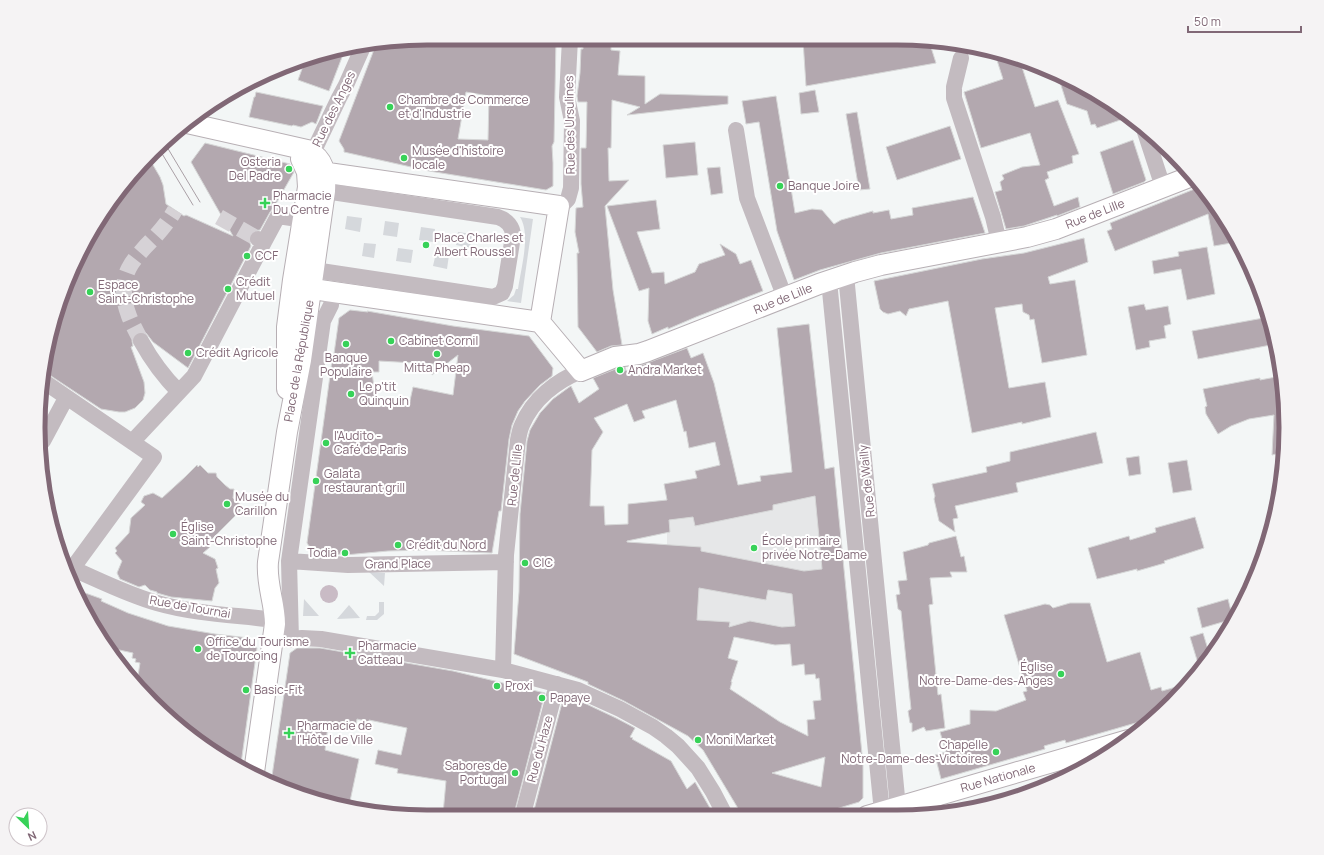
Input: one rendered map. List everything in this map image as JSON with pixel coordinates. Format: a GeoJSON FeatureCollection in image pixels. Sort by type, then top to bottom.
{"type":"FeatureCollection","features":[{"type":"Feature","properties":{"kind":"main road"},"geometry":{"type":"LineString","coordinates":[[193,125],[302,149],[315,173]]}},
{"type":"Feature","properties":{"kind":"main road"},"geometry":{"type":"LineString","coordinates":[[315,173],[559,206],[540,322]]}},
{"type":"Feature","properties":{"kind":"main road"},"geometry":{"type":"LineString","coordinates":[[315,173],[308,187],[303,282],[540,322],[581,371]]}},
{"type":"Feature","properties":{"kind":"main road","name":"Rue de Lille"},"geometry":{"type":"LineString","coordinates":[[581,371],[615,357],[639,354],[648,351],[837,278],[881,265],[999,242],[1056,229],[1186,178]]}},
{"type":"Feature","properties":{"kind":"main road","name":"Place de la République"},"geometry":{"type":"LineString","coordinates":[[254,769],[275,620],[267,569],[287,432],[288,402],[286,340],[303,282]]}},
{"type":"Feature","properties":{"kind":"main road","name":"Rue Nationale"},"geometry":{"type":"LineString","coordinates":[[889,810],[1110,745]]}},
{"type":"Feature","properties":{"kind":"street","name":"Rue des Ursulines"},"geometry":{"type":"LineString","coordinates":[[559,206],[568,199],[571,188],[572,121],[567,97],[570,45]]}},
{"type":"Feature","properties":{"kind":"street","name":"Rue des Anges"},"geometry":{"type":"LineString","coordinates":[[315,173],[338,98],[346,85],[361,51]]}},
{"type":"Feature","properties":{"kind":"street"},"geometry":{"type":"LineString","coordinates":[[961,58],[954,88],[954,98],[993,217],[999,242]]}},
{"type":"Feature","properties":{"kind":"street"},"geometry":{"type":"LineString","coordinates":[[736,130],[747,198],[785,298]]}},
{"type":"Feature","properties":{"kind":"street"},"geometry":{"type":"LineString","coordinates":[[1147,138],[1163,187]]}},
{"type":"Feature","properties":{"kind":"street"},"geometry":{"type":"LineString","coordinates":[[303,282],[493,297],[502,293],[505,286],[513,236],[513,231],[509,224],[498,218],[315,173]]}},
{"type":"Feature","properties":{"kind":"street"},"geometry":{"type":"LineString","coordinates":[[132,442],[194,376],[261,240],[278,216],[298,218]]}},
{"type":"Feature","properties":{"kind":"street","name":"Rue de Wailly"},"geometry":{"type":"LineString","coordinates":[[837,278],[882,810]]}},
{"type":"Feature","properties":{"kind":"street"},"geometry":{"type":"LineString","coordinates":[[331,304],[323,321],[289,561],[286,640],[302,638],[321,639],[508,671],[578,690],[620,709],[666,736],[678,746],[698,768],[722,810]]}},
{"type":"Feature","properties":{"kind":"street"},"geometry":{"type":"LineString","coordinates":[[142,341],[156,366],[165,378],[179,392]]}},
{"type":"Feature","properties":{"kind":"street","name":"Rue de Lille"},"geometry":{"type":"LineString","coordinates":[[506,558],[518,440],[522,425],[529,412],[550,388],[562,380],[581,371]]}},
{"type":"Feature","properties":{"kind":"street"},"geometry":{"type":"LineString","coordinates":[[47,384],[154,457],[70,564]]}},
{"type":"Feature","properties":{"kind":"street"},"geometry":{"type":"LineString","coordinates":[[45,437],[66,398]]}},
{"type":"Feature","properties":{"kind":"street"},"geometry":{"type":"LineString","coordinates":[[506,558],[508,671]]}},
{"type":"Feature","properties":{"kind":"street","name":"Grand Place"},"geometry":{"type":"LineString","coordinates":[[289,561],[348,565],[506,558]]}},
{"type":"Feature","properties":{"kind":"street","name":"Rue de Tournai"},"geometry":{"type":"LineString","coordinates":[[72,569],[127,593],[159,604],[200,612],[275,620]]}},
{"type":"Feature","properties":{"kind":"street","name":"Rue du Haze"},"geometry":{"type":"LineString","coordinates":[[524,810],[557,684]]}},
{"type":"Feature","properties":{"kind":"shaded area"},"geometry":{"type":"Polygon","coordinates":[[[347,216],[362,218],[360,232],[345,229],[347,216]]]}},
{"type":"Feature","properties":{"kind":"shaded area"},"geometry":{"type":"Polygon","coordinates":[[[520,217],[533,219],[521,303],[507,301],[514,295],[516,289],[518,289],[523,261],[525,232],[520,217]]]}},
{"type":"Feature","properties":{"kind":"shaded area"},"geometry":{"type":"Polygon","coordinates":[[[385,221],[399,223],[397,237],[383,235],[385,221]]]}},
{"type":"Feature","properties":{"kind":"shaded area"},"geometry":{"type":"Polygon","coordinates":[[[421,227],[435,229],[433,242],[419,240],[421,227]]]}},
{"type":"Feature","properties":{"kind":"shaded area"},"geometry":{"type":"Polygon","coordinates":[[[458,232],[472,234],[470,248],[456,245],[458,232]]]}},
{"type":"Feature","properties":{"kind":"shaded area"},"geometry":{"type":"Polygon","coordinates":[[[364,243],[376,244],[374,258],[362,256],[364,243]]]}},
{"type":"Feature","properties":{"kind":"shaded area"},"geometry":{"type":"Polygon","coordinates":[[[398,248],[413,250],[411,263],[396,261],[398,248]]]}},
{"type":"Feature","properties":{"kind":"shaded area"},"geometry":{"type":"Polygon","coordinates":[[[436,253],[449,255],[447,269],[433,266],[436,253]]]}},
{"type":"Feature","properties":{"kind":"shaded area","name":"École primaire privée Notre-Dame"},"geometry":{"type":"Polygon","coordinates":[[[834,467],[850,632],[769,640],[673,623],[667,558],[667,500],[834,467]]]}},
{"type":"Feature","properties":{"kind":"shaded area"},"geometry":{"type":"Polygon","coordinates":[[[369,572],[385,573],[384,586],[369,572]]]}},
{"type":"Feature","properties":{"kind":"shaded area"},"geometry":{"type":"Polygon","coordinates":[[[325,585],[333,585],[338,590],[336,601],[333,603],[325,603],[320,598],[320,590],[325,585]]]}},
{"type":"Feature","properties":{"kind":"shaded area"},"geometry":{"type":"Polygon","coordinates":[[[304,599],[319,616],[303,616],[304,599]]]}},
{"type":"Feature","properties":{"kind":"shaded area"},"geometry":{"type":"Polygon","coordinates":[[[379,602],[384,602],[384,614],[377,620],[366,620],[367,616],[375,616],[379,612],[379,602]]]}},
{"type":"Feature","properties":{"kind":"shaded area"},"geometry":{"type":"Polygon","coordinates":[[[349,605],[360,618],[337,619],[349,605]]]}},
{"type":"Feature","properties":{"kind":"building"},"geometry":{"type":"Polygon","coordinates":[[[428,45],[556,45],[554,142],[552,146],[553,186],[546,190],[429,171],[344,152],[344,149],[339,141],[374,49],[428,45]],[[466,92],[458,139],[488,140],[489,96],[466,92]]]}},
{"type":"Feature","properties":{"kind":"building"},"geometry":{"type":"Polygon","coordinates":[[[583,45],[611,45],[611,50],[620,51],[618,75],[645,76],[645,104],[660,94],[728,96],[728,104],[627,115],[640,107],[612,100],[611,148],[608,148],[609,181],[629,180],[605,206],[613,290],[622,345],[611,346],[597,352],[578,327],[577,253],[579,253],[575,232],[576,208],[583,207],[581,184],[581,148],[586,148],[587,102],[578,102],[577,96],[581,49],[583,49],[583,45]]]}},
{"type":"Feature","properties":{"kind":"building"},"geometry":{"type":"Polygon","coordinates":[[[803,45],[896,45],[931,47],[936,63],[806,86],[803,45]]]}},
{"type":"Feature","properties":{"kind":"building"},"geometry":{"type":"Polygon","coordinates":[[[343,54],[329,91],[298,80],[303,66],[343,54]]]}},
{"type":"Feature","properties":{"kind":"building"},"geometry":{"type":"Polygon","coordinates":[[[996,58],[1022,66],[1035,107],[1058,100],[1079,154],[1072,156],[1073,163],[1047,172],[1049,178],[1045,180],[1054,206],[1078,197],[1080,207],[1024,226],[1006,229],[995,192],[1002,190],[1000,182],[1004,179],[1002,175],[1022,167],[1040,165],[1030,133],[981,148],[964,92],[1003,79],[996,58]]]}},
{"type":"Feature","properties":{"kind":"building"},"geometry":{"type":"Polygon","coordinates":[[[1060,81],[1088,96],[1123,119],[1097,128],[1095,124],[1091,125],[1087,111],[1067,104],[1060,81]]]}},
{"type":"Feature","properties":{"kind":"building"},"geometry":{"type":"Polygon","coordinates":[[[815,90],[819,112],[801,114],[799,93],[815,90]]]}},
{"type":"Feature","properties":{"kind":"building"},"geometry":{"type":"Polygon","coordinates":[[[256,92],[323,106],[316,124],[312,122],[301,127],[249,117],[256,92]]]}},
{"type":"Feature","properties":{"kind":"building"},"geometry":{"type":"Polygon","coordinates":[[[776,96],[795,213],[812,209],[822,210],[834,224],[841,220],[873,211],[873,213],[889,210],[891,219],[913,215],[912,208],[973,197],[985,233],[881,253],[820,270],[794,280],[777,231],[759,122],[746,124],[742,101],[776,96]]]}},
{"type":"Feature","properties":{"kind":"building"},"geometry":{"type":"Polygon","coordinates":[[[857,112],[870,189],[859,190],[846,114],[857,112]]]}},
{"type":"Feature","properties":{"kind":"building"},"geometry":{"type":"Polygon","coordinates":[[[950,126],[961,159],[897,180],[886,147],[950,126]]]}},
{"type":"Feature","properties":{"kind":"building"},"geometry":{"type":"Polygon","coordinates":[[[1133,140],[1146,180],[1113,194],[1100,152],[1133,140]]]}},
{"type":"Feature","properties":{"kind":"building"},"geometry":{"type":"Polygon","coordinates":[[[695,142],[698,175],[666,178],[663,145],[695,142]]]}},
{"type":"Feature","properties":{"kind":"building"},"geometry":{"type":"Polygon","coordinates":[[[205,143],[290,164],[294,172],[260,230],[253,231],[250,234],[249,240],[251,246],[188,368],[153,342],[146,333],[137,333],[133,337],[133,346],[131,347],[144,382],[145,393],[143,400],[135,408],[125,412],[101,409],[49,374],[52,353],[65,305],[84,258],[96,236],[124,195],[151,163],[163,185],[166,204],[184,216],[186,215],[233,236],[191,162],[205,143]]]}},
{"type":"Feature","properties":{"kind":"building"},"geometry":{"type":"Polygon","coordinates":[[[720,167],[723,193],[711,195],[707,168],[720,167]]]}},
{"type":"Feature","properties":{"kind":"building"},"geometry":{"type":"Polygon","coordinates":[[[1195,189],[1215,215],[1232,243],[1214,246],[1208,214],[1115,251],[1107,231],[1112,229],[1110,223],[1195,189]]]}},
{"type":"Feature","properties":{"kind":"building"},"geometry":{"type":"Polygon","coordinates":[[[656,200],[660,229],[637,232],[652,273],[664,272],[665,284],[695,272],[699,264],[725,255],[720,244],[736,254],[740,264],[751,260],[763,291],[652,334],[648,321],[649,288],[639,291],[607,206],[656,200]]]}},
{"type":"Feature","properties":{"kind":"building"},"geometry":{"type":"Polygon","coordinates":[[[1084,238],[1088,262],[1048,277],[1050,284],[1075,280],[1087,355],[1042,363],[1034,319],[1030,320],[1029,315],[1023,312],[1022,304],[995,308],[1009,388],[1045,382],[1051,417],[972,433],[948,301],[909,309],[906,316],[900,311],[888,314],[880,309],[874,281],[982,259],[1024,253],[1084,238]]]}},
{"type":"Feature","properties":{"kind":"building"},"geometry":{"type":"Polygon","coordinates":[[[1207,247],[1215,294],[1187,300],[1181,269],[1154,274],[1152,261],[1179,256],[1178,252],[1207,247]]]}},
{"type":"Feature","properties":{"kind":"building"},"geometry":{"type":"Polygon","coordinates":[[[1144,304],[1146,310],[1168,306],[1171,324],[1164,326],[1166,338],[1149,341],[1150,347],[1136,350],[1128,307],[1144,304]]]}},
{"type":"Feature","properties":{"kind":"building"},"geometry":{"type":"Polygon","coordinates":[[[350,310],[368,312],[367,311],[453,326],[529,336],[553,368],[552,376],[540,385],[525,401],[518,411],[512,425],[501,511],[499,511],[492,553],[423,550],[338,555],[317,553],[318,551],[309,546],[307,543],[339,318],[350,310]],[[458,355],[432,375],[434,364],[379,361],[379,372],[372,372],[376,403],[409,405],[413,387],[453,395],[458,355]]]}},
{"type":"Feature","properties":{"kind":"building"},"geometry":{"type":"Polygon","coordinates":[[[1263,318],[1270,345],[1198,359],[1192,331],[1263,318]]]}},
{"type":"Feature","properties":{"kind":"building"},"geometry":{"type":"Polygon","coordinates":[[[809,324],[825,469],[834,467],[863,765],[863,798],[859,802],[833,810],[739,810],[703,750],[688,736],[624,701],[588,684],[588,682],[514,654],[519,592],[520,514],[527,441],[530,430],[540,413],[553,399],[571,386],[579,403],[599,389],[593,378],[618,368],[625,367],[626,371],[687,348],[691,358],[703,353],[714,383],[738,485],[761,481],[760,476],[792,472],[777,328],[809,324]],[[676,400],[642,411],[645,418],[634,422],[627,404],[594,418],[603,432],[592,450],[590,506],[604,506],[605,525],[628,524],[628,504],[667,500],[664,484],[697,478],[695,471],[720,465],[715,442],[689,448],[686,431],[684,432],[676,400]],[[815,496],[773,505],[773,510],[695,526],[693,517],[669,520],[670,532],[627,542],[701,547],[701,551],[804,571],[822,569],[815,496]],[[699,588],[697,620],[730,622],[729,627],[750,621],[782,627],[795,626],[792,594],[768,590],[766,600],[699,588]],[[734,637],[728,658],[738,661],[730,689],[780,722],[808,736],[807,720],[815,719],[813,701],[821,700],[819,678],[816,679],[815,674],[805,675],[804,664],[792,666],[790,644],[775,645],[734,637]],[[825,757],[772,773],[821,787],[825,757]]]}},
{"type":"Feature","properties":{"kind":"building"},"geometry":{"type":"Polygon","coordinates":[[[1276,377],[1279,428],[1278,453],[1272,455],[1274,415],[1249,419],[1231,426],[1218,434],[1206,414],[1205,407],[1207,406],[1203,389],[1260,378],[1260,380],[1276,377]]]}},
{"type":"Feature","properties":{"kind":"building"},"geometry":{"type":"Polygon","coordinates":[[[1096,432],[1103,463],[1016,483],[1018,492],[955,506],[958,518],[953,519],[955,532],[939,521],[932,484],[987,472],[986,467],[1010,461],[1010,452],[1096,432]]]}},
{"type":"Feature","properties":{"kind":"building"},"geometry":{"type":"Polygon","coordinates":[[[1139,456],[1141,474],[1129,476],[1126,458],[1139,456]]]}},
{"type":"Feature","properties":{"kind":"building"},"geometry":{"type":"Polygon","coordinates":[[[1187,460],[1192,490],[1173,493],[1168,463],[1187,460]]]}},
{"type":"Feature","properties":{"kind":"building","name":"Église Saint-Christophe"},"geometry":{"type":"Polygon","coordinates":[[[197,465],[198,467],[200,465],[208,473],[216,473],[217,477],[225,485],[230,489],[234,489],[233,498],[242,506],[240,507],[242,509],[207,544],[210,547],[203,553],[215,559],[218,568],[216,569],[219,583],[215,588],[212,601],[171,597],[150,590],[145,585],[139,587],[120,579],[117,573],[122,561],[115,553],[117,551],[115,548],[129,533],[131,518],[145,505],[141,502],[144,496],[153,493],[162,498],[197,465]]]}},
{"type":"Feature","properties":{"kind":"building"},"geometry":{"type":"Polygon","coordinates":[[[1195,517],[1204,548],[1164,561],[1165,563],[1137,571],[1137,569],[1097,579],[1088,548],[1129,536],[1130,540],[1156,532],[1155,528],[1195,517]]]}},
{"type":"Feature","properties":{"kind":"building"},"geometry":{"type":"Polygon","coordinates":[[[956,536],[961,557],[964,556],[967,572],[950,572],[952,577],[930,578],[933,604],[929,605],[938,695],[941,694],[945,728],[926,731],[924,727],[912,732],[912,723],[910,723],[908,711],[911,709],[901,611],[898,609],[896,595],[900,594],[898,581],[907,580],[903,552],[956,536]]]}},
{"type":"Feature","properties":{"kind":"building"},"geometry":{"type":"Polygon","coordinates":[[[82,592],[102,599],[101,601],[128,613],[168,626],[249,638],[257,648],[241,762],[215,746],[195,731],[157,698],[138,677],[140,663],[135,662],[136,659],[132,658],[133,653],[116,649],[96,619],[82,592]]]}},
{"type":"Feature","properties":{"kind":"building"},"geometry":{"type":"Polygon","coordinates":[[[1228,599],[1231,613],[1227,621],[1202,628],[1197,608],[1228,599]]]}},
{"type":"Feature","properties":{"kind":"building"},"geometry":{"type":"Polygon","coordinates":[[[1070,603],[1090,603],[1107,662],[1140,652],[1151,690],[1161,687],[1162,691],[1178,686],[1141,721],[1066,743],[1065,740],[1044,746],[1045,749],[941,779],[935,755],[946,752],[940,732],[970,724],[970,710],[996,711],[1026,700],[1023,692],[1027,691],[1004,615],[1045,604],[1050,605],[1053,608],[1070,603]]]}},
{"type":"Feature","properties":{"kind":"building"},"geometry":{"type":"Polygon","coordinates":[[[1203,633],[1208,649],[1198,663],[1190,637],[1203,633]]]}},
{"type":"Feature","properties":{"kind":"building"},"geometry":{"type":"Polygon","coordinates":[[[297,648],[320,648],[453,671],[545,693],[515,810],[443,810],[446,781],[397,773],[398,769],[375,764],[378,750],[401,755],[407,728],[369,720],[369,722],[357,719],[355,730],[328,725],[325,750],[359,759],[350,802],[305,790],[272,777],[290,653],[297,648]]]}},
{"type":"Feature","properties":{"kind":"building"},"geometry":{"type":"Polygon","coordinates":[[[565,697],[582,702],[635,728],[630,737],[671,761],[687,789],[695,782],[711,810],[534,810],[563,699],[565,697]]]}},
{"type":"Feature","properties":{"kind":"tunnel"},"geometry":{"type":"LineString","coordinates":[[141,341],[126,308],[124,296],[125,279],[132,262],[162,229],[175,210]]}},
{"type":"Feature","properties":{"kind":"tunnel"},"geometry":{"type":"LineString","coordinates":[[219,217],[258,239]]}},
{"type":"Feature","properties":{"kind":"tram line"},"geometry":{"type":"LineString","coordinates":[[167,147],[200,202]]}},
{"type":"Feature","properties":{"kind":"tram line"},"geometry":{"type":"LineString","coordinates":[[161,153],[193,205]]}},
{"type":"Feature","properties":{"kind":"place","name":"Chambre de Commerce et d'Industrie"},"geometry":{"type":"Point","coordinates":[390,107]}},
{"type":"Feature","properties":{"kind":"place","name":"Musée d'histoire locale"},"geometry":{"type":"Point","coordinates":[404,158]}},
{"type":"Feature","properties":{"kind":"place","name":"Osteria Del Padre"},"geometry":{"type":"Point","coordinates":[289,169]}},
{"type":"Feature","properties":{"kind":"place","name":"Banque Joire"},"geometry":{"type":"Point","coordinates":[780,186]}},
{"type":"Feature","properties":{"kind":"place","name":"Pharmacie Du Centre"},"geometry":{"type":"Point","coordinates":[265,203]}},
{"type":"Feature","properties":{"kind":"place","name":"Place Charles et Albert Roussel"},"geometry":{"type":"Point","coordinates":[426,245]}},
{"type":"Feature","properties":{"kind":"place","name":"CCF"},"geometry":{"type":"Point","coordinates":[247,256]}},
{"type":"Feature","properties":{"kind":"place","name":"Crédit Mutuel"},"geometry":{"type":"Point","coordinates":[228,289]}},
{"type":"Feature","properties":{"kind":"place","name":"Espace Saint-Christophe"},"geometry":{"type":"Point","coordinates":[90,292]}},
{"type":"Feature","properties":{"kind":"place","name":"Cabinet Cornil"},"geometry":{"type":"Point","coordinates":[391,341]}},
{"type":"Feature","properties":{"kind":"place","name":"Banque Populaire"},"geometry":{"type":"Point","coordinates":[346,344]}},
{"type":"Feature","properties":{"kind":"place","name":"Crédit Agricole"},"geometry":{"type":"Point","coordinates":[188,353]}},
{"type":"Feature","properties":{"kind":"place","name":"Mitta Pheap"},"geometry":{"type":"Point","coordinates":[437,354]}},
{"type":"Feature","properties":{"kind":"place","name":"Andra Market"},"geometry":{"type":"Point","coordinates":[620,370]}},
{"type":"Feature","properties":{"kind":"place","name":"Le p'tit Quinquin"},"geometry":{"type":"Point","coordinates":[351,394]}},
{"type":"Feature","properties":{"kind":"place","name":"l'Audito - Café de Paris"},"geometry":{"type":"Point","coordinates":[326,443]}},
{"type":"Feature","properties":{"kind":"place","name":"Galata restaurant grill"},"geometry":{"type":"Point","coordinates":[316,481]}},
{"type":"Feature","properties":{"kind":"place","name":"Musée du Carillon"},"geometry":{"type":"Point","coordinates":[227,504]}},
{"type":"Feature","properties":{"kind":"place","name":"Église Saint-Christophe"},"geometry":{"type":"Point","coordinates":[173,534]}},
{"type":"Feature","properties":{"kind":"place","name":"Crédit du Nord"},"geometry":{"type":"Point","coordinates":[398,545]}},
{"type":"Feature","properties":{"kind":"place","name":"École primaire privée Notre-Dame"},"geometry":{"type":"Point","coordinates":[754,548]}},
{"type":"Feature","properties":{"kind":"place","name":"Todia"},"geometry":{"type":"Point","coordinates":[345,553]}},
{"type":"Feature","properties":{"kind":"place","name":"CIC"},"geometry":{"type":"Point","coordinates":[525,563]}},
{"type":"Feature","properties":{"kind":"place","name":"Office du Tourisme de Tourcoing"},"geometry":{"type":"Point","coordinates":[198,649]}},
{"type":"Feature","properties":{"kind":"place","name":"Pharmacie Catteau"},"geometry":{"type":"Point","coordinates":[350,653]}},
{"type":"Feature","properties":{"kind":"place","name":"Église Notre-Dame-des-Anges"},"geometry":{"type":"Point","coordinates":[1061,674]}},
{"type":"Feature","properties":{"kind":"place","name":"Proxi"},"geometry":{"type":"Point","coordinates":[497,686]}},
{"type":"Feature","properties":{"kind":"place","name":"Basic-Fit"},"geometry":{"type":"Point","coordinates":[246,690]}},
{"type":"Feature","properties":{"kind":"place","name":"Papaye"},"geometry":{"type":"Point","coordinates":[542,698]}},
{"type":"Feature","properties":{"kind":"place","name":"Pharmacie de l'Hôtel de Ville"},"geometry":{"type":"Point","coordinates":[289,733]}},
{"type":"Feature","properties":{"kind":"place","name":"Moni Market"},"geometry":{"type":"Point","coordinates":[698,740]}},
{"type":"Feature","properties":{"kind":"place","name":"Chapelle Notre-Dame-des-Victoires"},"geometry":{"type":"Point","coordinates":[996,752]}},
{"type":"Feature","properties":{"kind":"place","name":"Sabores de Portugal"},"geometry":{"type":"Point","coordinates":[515,773]}}]}
